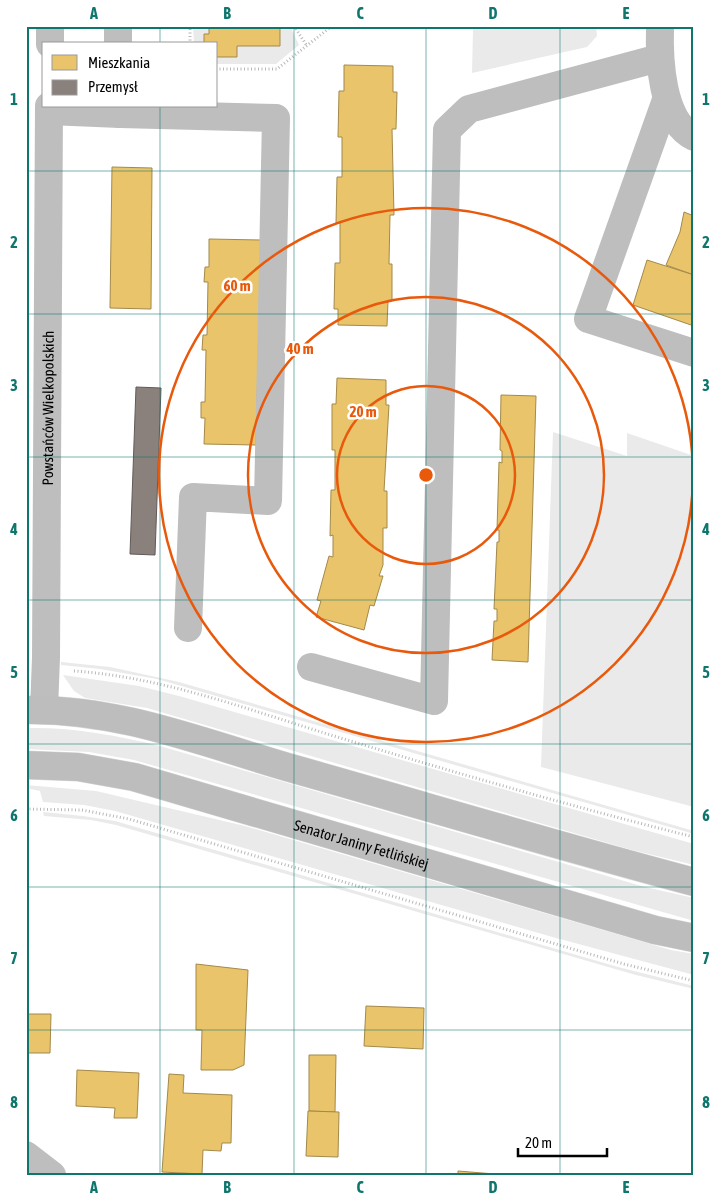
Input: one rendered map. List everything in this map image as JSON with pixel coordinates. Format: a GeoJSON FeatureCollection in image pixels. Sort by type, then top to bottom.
{"type":"FeatureCollection","features":[{"type":"Feature","properties":{"kind":"main road"},"geometry":{"type":"LineString","coordinates":[[35,710],[88,714],[151,725],[301,771],[694,882]]}},
{"type":"Feature","properties":{"kind":"main road","name":"Senator Janiny Fetlińskiej"},"geometry":{"type":"LineString","coordinates":[[26,765],[78,767],[134,776],[655,930],[694,938]]}},
{"type":"Feature","properties":{"kind":"street"},"geometry":{"type":"LineString","coordinates":[[50,26],[50,42]]}},
{"type":"Feature","properties":{"kind":"street"},"geometry":{"type":"LineString","coordinates":[[118,26],[118,42]]}},
{"type":"Feature","properties":{"kind":"street"},"geometry":{"type":"LineString","coordinates":[[660,26],[659,58],[666,100],[686,133],[694,137]]}},
{"type":"Feature","properties":{"kind":"street"},"geometry":{"type":"LineString","coordinates":[[311,667],[434,701],[447,130],[469,109],[659,58]]}},
{"type":"Feature","properties":{"kind":"street"},"geometry":{"type":"LineString","coordinates":[[666,100],[588,319],[694,353]]}},
{"type":"Feature","properties":{"kind":"street"},"geometry":{"type":"LineString","coordinates":[[49,109],[120,110],[276,118],[268,501],[193,497],[188,628]]}},
{"type":"Feature","properties":{"kind":"street","name":"Powstańców Wielkopolskich"},"geometry":{"type":"LineString","coordinates":[[35,710],[46,670],[37,412],[49,109]]}},
{"type":"Feature","properties":{"kind":"street"},"geometry":{"type":"LineString","coordinates":[[26,1155],[52,1175]]}},
{"type":"Feature","properties":{"kind":"path"},"geometry":{"type":"LineString","coordinates":[[190,26],[190,42]]}},
{"type":"Feature","properties":{"kind":"path"},"geometry":{"type":"LineString","coordinates":[[294,26],[307,46]]}},
{"type":"Feature","properties":{"kind":"path"},"geometry":{"type":"LineString","coordinates":[[218,69],[277,69],[332,26]]}},
{"type":"Feature","properties":{"kind":"path"},"geometry":{"type":"LineString","coordinates":[[46,670],[110,674],[195,694],[372,747],[694,837]]}},
{"type":"Feature","properties":{"kind":"path"},"geometry":{"type":"LineString","coordinates":[[26,809],[82,810],[129,819],[624,964],[694,981]]}},
{"type":"Feature","properties":{"kind":"shaded area"},"geometry":{"type":"Polygon","coordinates":[[[193,26],[209,26],[209,34],[204,34],[204,42],[194,42],[193,26]]]}},
{"type":"Feature","properties":{"kind":"shaded area"},"geometry":{"type":"Polygon","coordinates":[[[280,26],[290,26],[299,45],[276,64],[218,64],[218,57],[237,57],[237,46],[280,46],[280,26]]]}},
{"type":"Feature","properties":{"kind":"shaded area"},"geometry":{"type":"Polygon","coordinates":[[[492,26],[596,26],[597,36],[587,47],[472,73],[473,29],[492,29],[492,26]]]}},
{"type":"Feature","properties":{"kind":"shaded area"},"geometry":{"type":"Polygon","coordinates":[[[553,432],[627,456],[627,433],[694,456],[694,807],[541,767],[553,432]]]}},
{"type":"Feature","properties":{"kind":"shaded area"},"geometry":{"type":"Polygon","coordinates":[[[61,662],[110,667],[179,682],[694,831],[694,834],[157,679],[100,669],[61,665],[61,662]]]}},
{"type":"Feature","properties":{"kind":"shaded area"},"geometry":{"type":"Polygon","coordinates":[[[63,675],[139,686],[179,696],[694,844],[694,865],[632,850],[147,708],[85,698],[74,691],[63,675]]]}},
{"type":"Feature","properties":{"kind":"shaded area"},"geometry":{"type":"Polygon","coordinates":[[[26,728],[94,732],[160,746],[645,887],[694,898],[694,921],[134,760],[89,752],[26,749],[26,728]]]}},
{"type":"Feature","properties":{"kind":"shaded area"},"geometry":{"type":"Polygon","coordinates":[[[26,785],[96,791],[245,826],[671,950],[694,954],[694,975],[556,938],[115,811],[84,805],[43,802],[40,791],[26,788],[26,785]]]}},
{"type":"Feature","properties":{"kind":"shaded area"},"geometry":{"type":"Polygon","coordinates":[[[43,812],[115,821],[618,967],[694,986],[694,989],[636,975],[116,825],[91,820],[44,816],[43,812]]]}},
{"type":"Feature","properties":{"kind":"building: Mieszkania"},"geometry":{"type":"Polygon","coordinates":[[[209,26],[280,26],[280,46],[237,46],[237,57],[218,57],[218,42],[204,42],[204,34],[209,34],[209,26]]]}},
{"type":"Feature","properties":{"kind":"building: Mieszkania"},"geometry":{"type":"Polygon","coordinates":[[[344,65],[393,66],[393,92],[397,92],[396,129],[392,129],[394,215],[390,215],[389,264],[392,264],[392,301],[388,301],[387,326],[338,325],[338,309],[334,309],[335,263],[340,263],[340,223],[336,223],[337,177],[342,177],[342,137],[338,137],[339,91],[344,91],[344,65]]]}},
{"type":"Feature","properties":{"kind":"building: Mieszkania"},"geometry":{"type":"Polygon","coordinates":[[[112,167],[152,168],[151,309],[110,308],[112,167]]]}},
{"type":"Feature","properties":{"kind":"building: Mieszkania"},"geometry":{"type":"Polygon","coordinates":[[[684,212],[694,216],[694,275],[666,265],[680,232],[684,212]]]}},
{"type":"Feature","properties":{"kind":"building: Mieszkania"},"geometry":{"type":"Polygon","coordinates":[[[209,239],[261,240],[256,445],[204,444],[205,418],[201,418],[201,402],[205,402],[206,350],[202,350],[203,335],[207,335],[208,282],[204,282],[205,267],[209,267],[209,239]]]}},
{"type":"Feature","properties":{"kind":"building: Mieszkania"},"geometry":{"type":"Polygon","coordinates":[[[647,260],[694,275],[694,326],[633,305],[647,260]]]}},
{"type":"Feature","properties":{"kind":"building: Mieszkania"},"geometry":{"type":"Polygon","coordinates":[[[337,378],[386,380],[386,405],[389,405],[384,491],[387,491],[387,528],[383,528],[383,565],[379,576],[383,576],[374,606],[370,605],[364,630],[316,617],[321,601],[317,600],[329,556],[333,557],[333,535],[330,536],[331,490],[335,490],[335,450],[332,450],[332,404],[336,404],[337,378]]]}},
{"type":"Feature","properties":{"kind":"building: Mieszkania"},"geometry":{"type":"Polygon","coordinates":[[[501,395],[536,396],[528,662],[492,660],[494,621],[497,621],[497,609],[494,609],[497,542],[499,542],[499,530],[497,530],[499,462],[502,463],[502,451],[500,450],[501,395]]]}},
{"type":"Feature","properties":{"kind":"building: Mieszkania"},"geometry":{"type":"Polygon","coordinates":[[[196,964],[248,970],[244,1065],[233,1070],[201,1070],[202,1030],[196,1030],[196,964]]]}},
{"type":"Feature","properties":{"kind":"building: Mieszkania"},"geometry":{"type":"Polygon","coordinates":[[[366,1006],[424,1008],[423,1049],[364,1046],[366,1006]]]}},
{"type":"Feature","properties":{"kind":"building: Mieszkania"},"geometry":{"type":"Polygon","coordinates":[[[26,1014],[51,1014],[50,1053],[26,1053],[26,1014]]]}},
{"type":"Feature","properties":{"kind":"building: Mieszkania"},"geometry":{"type":"Polygon","coordinates":[[[309,1055],[336,1055],[335,1112],[309,1111],[309,1055]]]}},
{"type":"Feature","properties":{"kind":"building: Mieszkania"},"geometry":{"type":"Polygon","coordinates":[[[77,1070],[139,1073],[137,1118],[114,1118],[115,1108],[76,1106],[77,1070]]]}},
{"type":"Feature","properties":{"kind":"building: Mieszkania"},"geometry":{"type":"Polygon","coordinates":[[[169,1074],[184,1075],[183,1093],[232,1095],[231,1143],[222,1143],[221,1151],[203,1150],[202,1174],[162,1172],[169,1074]]]}},
{"type":"Feature","properties":{"kind":"building: Mieszkania"},"geometry":{"type":"Polygon","coordinates":[[[308,1111],[339,1112],[338,1157],[306,1156],[308,1111]]]}},
{"type":"Feature","properties":{"kind":"building: Mieszkania"},"geometry":{"type":"Polygon","coordinates":[[[458,1171],[507,1175],[458,1175],[458,1171]]]}},
{"type":"Feature","properties":{"kind":"building: Przemysł"},"geometry":{"type":"Polygon","coordinates":[[[136,387],[161,388],[155,555],[130,554],[136,387]]]}}]}
